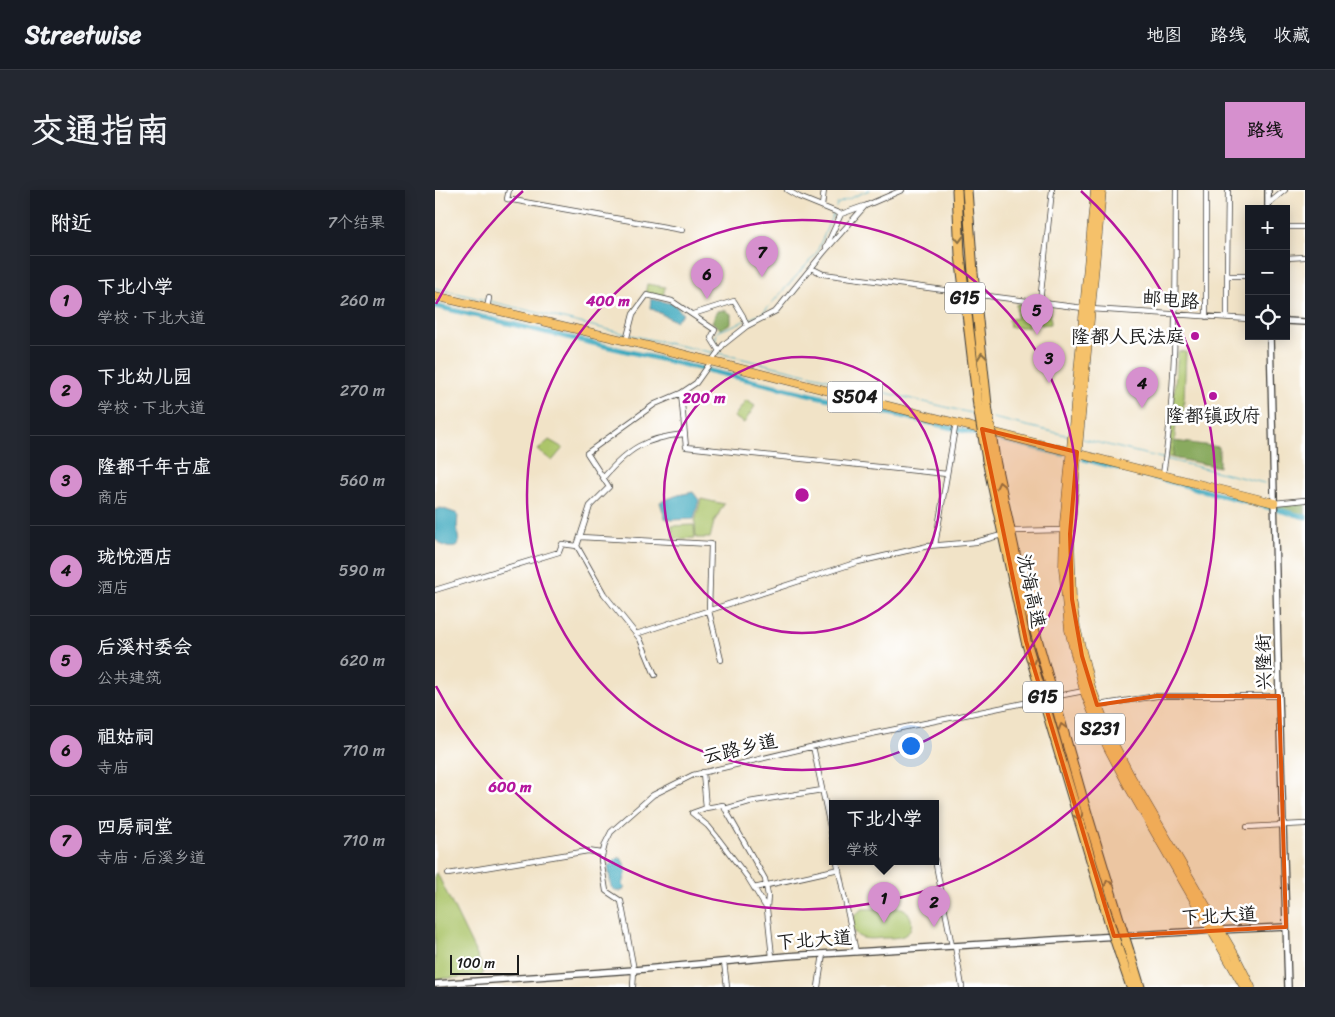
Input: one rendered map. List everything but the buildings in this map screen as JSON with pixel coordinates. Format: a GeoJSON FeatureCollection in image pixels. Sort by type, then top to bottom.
{"type":"FeatureCollection","features":[{"type":"Feature","properties":{"kind":"highway","name":"沈海高速"},"geometry":{"type":"LineString","coordinates":[[957,190],[960,255],[991,460],[1026,641],[1113,931],[1140,987]]}},
{"type":"Feature","properties":{"kind":"highway","name":"沈海高速"},"geometry":{"type":"LineString","coordinates":[[967,190],[983,405]]}},
{"type":"Feature","properties":{"kind":"highway","name":"沈海高速"},"geometry":{"type":"LineString","coordinates":[[991,460],[1022,586],[1122,929],[1124,952],[1131,987]]}},
{"type":"Feature","properties":{"kind":"main road","name":"S231"},"geometry":{"type":"LineString","coordinates":[[1088,308],[1095,190]]}},
{"type":"Feature","properties":{"kind":"main road","name":"S231"},"geometry":{"type":"LineString","coordinates":[[1102,190],[1075,437],[1070,534],[1072,599],[1082,656],[1097,705],[1111,738],[1244,987]]}},
{"type":"Feature","properties":{"kind":"main road","name":"S504"},"geometry":{"type":"LineString","coordinates":[[435,296],[487,306],[627,339],[716,356],[956,422],[1274,503]]}},
{"type":"Feature","properties":{"kind":"main road","name":"S231"},"geometry":{"type":"LineString","coordinates":[[1074,452],[1063,530],[1063,568],[1071,639],[1084,691],[1108,748],[1215,930],[1236,957],[1251,987]]}},
{"type":"Feature","properties":{"kind":"street"},"geometry":{"type":"LineString","coordinates":[[509,190],[507,199],[682,230]]}},
{"type":"Feature","properties":{"kind":"street"},"geometry":{"type":"LineString","coordinates":[[787,190],[799,197],[841,214],[902,190]]}},
{"type":"Feature","properties":{"kind":"street"},"geometry":{"type":"LineString","coordinates":[[822,206],[824,190]]}},
{"type":"Feature","properties":{"kind":"street"},"geometry":{"type":"LineString","coordinates":[[1040,302],[1052,190]]}},
{"type":"Feature","properties":{"kind":"street"},"geometry":{"type":"LineString","coordinates":[[1163,474],[1171,397],[1175,314],[1176,190]]}},
{"type":"Feature","properties":{"kind":"street"},"geometry":{"type":"LineString","coordinates":[[1206,190],[1206,316]]}},
{"type":"Feature","properties":{"kind":"street"},"geometry":{"type":"LineString","coordinates":[[1227,318],[1228,190]]}},
{"type":"Feature","properties":{"kind":"street"},"geometry":{"type":"LineString","coordinates":[[1270,205],[1285,190]]}},
{"type":"Feature","properties":{"kind":"street"},"geometry":{"type":"LineString","coordinates":[[1268,191],[1268,205]]}},
{"type":"Feature","properties":{"kind":"street"},"geometry":{"type":"LineString","coordinates":[[655,675],[640,639],[604,594],[577,546],[590,506],[609,487],[587,453],[655,404],[681,394],[696,383],[723,345],[746,323],[776,311],[824,252],[865,206]]}},
{"type":"Feature","properties":{"kind":"street"},"geometry":{"type":"LineString","coordinates":[[824,252],[841,214]]}},
{"type":"Feature","properties":{"kind":"street"},"geometry":{"type":"LineString","coordinates":[[1290,228],[1305,227]]}},
{"type":"Feature","properties":{"kind":"street"},"geometry":{"type":"LineString","coordinates":[[1290,258],[1305,257]]}},
{"type":"Feature","properties":{"kind":"street"},"geometry":{"type":"LineString","coordinates":[[811,268],[823,274],[959,292]]}},
{"type":"Feature","properties":{"kind":"street"},"geometry":{"type":"LineString","coordinates":[[1227,276],[1245,276]]}},
{"type":"Feature","properties":{"kind":"street","name":"邮电路"},"geometry":{"type":"LineString","coordinates":[[980,294],[1088,308],[1245,320]]}},
{"type":"Feature","properties":{"kind":"street"},"geometry":{"type":"LineString","coordinates":[[627,339],[633,314],[647,295],[672,301],[715,330],[711,338],[714,343],[716,356]]}},
{"type":"Feature","properties":{"kind":"street"},"geometry":{"type":"LineString","coordinates":[[487,306],[489,298]]}},
{"type":"Feature","properties":{"kind":"street"},"geometry":{"type":"LineString","coordinates":[[693,314],[734,301],[746,323]]}},
{"type":"Feature","properties":{"kind":"street"},"geometry":{"type":"LineString","coordinates":[[1290,321],[1305,322]]}},
{"type":"Feature","properties":{"kind":"street","name":"兴隆街"},"geometry":{"type":"LineString","coordinates":[[1270,340],[1288,987]]}},
{"type":"Feature","properties":{"kind":"street"},"geometry":{"type":"LineString","coordinates":[[681,394],[686,447],[947,474]]}},
{"type":"Feature","properties":{"kind":"street"},"geometry":{"type":"LineString","coordinates":[[935,545],[956,422]]}},
{"type":"Feature","properties":{"kind":"street"},"geometry":{"type":"LineString","coordinates":[[603,478],[616,462],[638,445],[661,436],[685,434]]}},
{"type":"Feature","properties":{"kind":"street"},"geometry":{"type":"LineString","coordinates":[[1274,503],[1305,500]]}},
{"type":"Feature","properties":{"kind":"street"},"geometry":{"type":"LineString","coordinates":[[1015,531],[1063,530]]}},
{"type":"Feature","properties":{"kind":"street"},"geometry":{"type":"LineString","coordinates":[[636,634],[858,562],[935,545],[976,542],[998,536]]}},
{"type":"Feature","properties":{"kind":"street"},"geometry":{"type":"LineString","coordinates":[[580,537],[711,544],[709,610],[721,660]]}},
{"type":"Feature","properties":{"kind":"street"},"geometry":{"type":"LineString","coordinates":[[435,590],[559,552],[562,544],[577,546]]}},
{"type":"Feature","properties":{"kind":"street"},"geometry":{"type":"LineString","coordinates":[[1058,696],[1084,691]]}},
{"type":"Feature","properties":{"kind":"street"},"geometry":{"type":"LineString","coordinates":[[1097,705],[1157,696],[1279,696]]}},
{"type":"Feature","properties":{"kind":"street","name":"云路乡道"},"geometry":{"type":"LineString","coordinates":[[634,970],[621,901],[606,892],[601,860],[605,844],[611,832],[653,795],[703,772],[813,746],[1039,700]]}},
{"type":"Feature","properties":{"kind":"street"},"geometry":{"type":"LineString","coordinates":[[813,746],[829,822]]}},
{"type":"Feature","properties":{"kind":"street"},"geometry":{"type":"LineString","coordinates":[[703,772],[707,808]]}},
{"type":"Feature","properties":{"kind":"street"},"geometry":{"type":"LineString","coordinates":[[725,809],[749,802],[822,790]]}},
{"type":"Feature","properties":{"kind":"street"},"geometry":{"type":"LineString","coordinates":[[767,909],[717,837],[692,812],[723,805],[753,856],[765,879],[772,957]]}},
{"type":"Feature","properties":{"kind":"street"},"geometry":{"type":"LineString","coordinates":[[1247,827],[1305,824]]}},
{"type":"Feature","properties":{"kind":"street"},"geometry":{"type":"LineString","coordinates":[[448,874],[588,851],[602,853]]}},
{"type":"Feature","properties":{"kind":"street"},"geometry":{"type":"LineString","coordinates":[[838,865],[856,952]]}},
{"type":"Feature","properties":{"kind":"street"},"geometry":{"type":"LineString","coordinates":[[936,865],[963,987]]}},
{"type":"Feature","properties":{"kind":"street"},"geometry":{"type":"LineString","coordinates":[[754,888],[839,869]]}},
{"type":"Feature","properties":{"kind":"street","name":"下北大道"},"geometry":{"type":"LineString","coordinates":[[435,984],[634,970],[772,957],[1286,927]]}},
{"type":"Feature","properties":{"kind":"street"},"geometry":{"type":"LineString","coordinates":[[818,987],[823,954]]}},
{"type":"Feature","properties":{"kind":"street"},"geometry":{"type":"LineString","coordinates":[[723,962],[727,987]]}},
{"type":"Feature","properties":{"kind":"street"},"geometry":{"type":"LineString","coordinates":[[633,987],[634,970]]}},
{"type":"Feature","properties":{"kind":"street"},"geometry":{"type":"LineString","coordinates":[[482,987],[487,980],[491,987]]}},
{"type":"Feature","properties":{"kind":"highlighted area"},"geometry":{"type":"Polygon","coordinates":[[[982,429],[1077,452],[1070,534],[1072,599],[1082,656],[1097,705],[1157,696],[1279,696],[1286,927],[1114,936],[1026,641],[982,429]]]}},
{"type":"Feature","properties":{"kind":"green space"},"geometry":{"type":"Polygon","coordinates":[[[647,284],[665,287],[663,297],[645,294],[647,284]]]}},
{"type":"Feature","properties":{"kind":"green space"},"geometry":{"type":"Polygon","coordinates":[[[1016,304],[1027,305],[1028,327],[1010,327],[1009,319],[1017,318],[1016,304]]]}},
{"type":"Feature","properties":{"kind":"green space"},"geometry":{"type":"Polygon","coordinates":[[[1039,306],[1050,307],[1051,324],[1040,325],[1039,306]]]}},
{"type":"Feature","properties":{"kind":"green space"},"geometry":{"type":"Polygon","coordinates":[[[725,310],[731,314],[731,323],[721,329],[712,322],[717,311],[725,310]]]}},
{"type":"Feature","properties":{"kind":"green space"},"geometry":{"type":"Polygon","coordinates":[[[1178,351],[1186,352],[1183,422],[1176,422],[1173,458],[1168,457],[1178,351]]]}},
{"type":"Feature","properties":{"kind":"green space"},"geometry":{"type":"Polygon","coordinates":[[[746,400],[755,406],[744,423],[734,417],[746,400]]]}},
{"type":"Feature","properties":{"kind":"green space"},"geometry":{"type":"Polygon","coordinates":[[[549,440],[563,448],[552,461],[538,450],[549,440]]]}},
{"type":"Feature","properties":{"kind":"green space"},"geometry":{"type":"Polygon","coordinates":[[[1174,441],[1219,447],[1219,467],[1173,458],[1174,441]]]}},
{"type":"Feature","properties":{"kind":"green space"},"geometry":{"type":"Polygon","coordinates":[[[701,499],[724,504],[714,522],[710,538],[696,538],[695,522],[701,499]]]}},
{"type":"Feature","properties":{"kind":"green space"},"geometry":{"type":"Polygon","coordinates":[[[1305,503],[1305,517],[1279,510],[1278,506],[1305,503]]]}},
{"type":"Feature","properties":{"kind":"green space"},"geometry":{"type":"Polygon","coordinates":[[[694,525],[695,538],[673,539],[672,526],[694,525]]]}},
{"type":"Feature","properties":{"kind":"green space"},"geometry":{"type":"Polygon","coordinates":[[[437,873],[484,970],[482,976],[435,979],[435,874],[437,873]]]}},
{"type":"Feature","properties":{"kind":"green space"},"geometry":{"type":"Polygon","coordinates":[[[902,908],[911,917],[910,930],[903,936],[868,939],[859,937],[853,930],[853,919],[863,909],[902,908]]]}},
{"type":"Feature","properties":{"kind":"water"},"geometry":{"type":"Polygon","coordinates":[[[651,299],[674,304],[683,314],[675,321],[650,308],[651,299]]]}},
{"type":"Feature","properties":{"kind":"water"},"geometry":{"type":"Polygon","coordinates":[[[693,492],[699,500],[694,519],[670,520],[665,518],[660,502],[693,492]]]}},
{"type":"Feature","properties":{"kind":"water"},"geometry":{"type":"Polygon","coordinates":[[[441,508],[458,514],[458,546],[446,547],[435,539],[435,510],[441,508]]]}},
{"type":"Feature","properties":{"kind":"water"},"geometry":{"type":"Polygon","coordinates":[[[617,858],[621,858],[626,866],[623,885],[625,888],[622,891],[616,891],[611,887],[608,866],[617,858]]]}},
{"type":"Feature","properties":{"kind":"waterway"},"geometry":{"type":"LineString","coordinates":[[836,207],[837,204],[869,190]]}},
{"type":"Feature","properties":{"kind":"waterway"},"geometry":{"type":"LineString","coordinates":[[747,320],[763,313],[816,254],[833,214]]}},
{"type":"Feature","properties":{"kind":"waterway"},"geometry":{"type":"LineString","coordinates":[[435,288],[626,334]]}},
{"type":"Feature","properties":{"kind":"waterway"},"geometry":{"type":"LineString","coordinates":[[435,306],[1062,454]]}},
{"type":"Feature","properties":{"kind":"waterway"},"geometry":{"type":"LineString","coordinates":[[715,342],[717,332],[744,321]]}},
{"type":"Feature","properties":{"kind":"waterway"},"geometry":{"type":"LineString","coordinates":[[630,335],[714,353]]}},
{"type":"Feature","properties":{"kind":"waterway"},"geometry":{"type":"LineString","coordinates":[[718,353],[975,414]]}},
{"type":"Feature","properties":{"kind":"waterway"},"geometry":{"type":"LineString","coordinates":[[993,418],[1070,436]]}},
{"type":"Feature","properties":{"kind":"waterway"},"geometry":{"type":"LineString","coordinates":[[1083,439],[1264,483]]}},
{"type":"Feature","properties":{"kind":"waterway"},"geometry":{"type":"LineString","coordinates":[[1084,459],[1305,517]]}},
{"type":"Feature","properties":{"kind":"place","name":"四房祠堂"},"geometry":{"type":"Point","coordinates":[762,277]}},
{"type":"Feature","properties":{"kind":"place","name":"祖姑祠"},"geometry":{"type":"Point","coordinates":[707,299]}},
{"type":"Feature","properties":{"kind":"place","name":"后溪村委会"},"geometry":{"type":"Point","coordinates":[1037,335]}},
{"type":"Feature","properties":{"kind":"place","name":"隆都人民法庭"},"geometry":{"type":"Point","coordinates":[1195,336]}},
{"type":"Feature","properties":{"kind":"place","name":"隆都千年古虚"},"geometry":{"type":"Point","coordinates":[1049,383]}},
{"type":"Feature","properties":{"kind":"place","name":"隆都镇政府"},"geometry":{"type":"Point","coordinates":[1213,396]}},
{"type":"Feature","properties":{"kind":"place","name":"珑悦酒店"},"geometry":{"type":"Point","coordinates":[1142,408]}},
{"type":"Feature","properties":{"kind":"place","name":"下北小学"},"geometry":{"type":"Point","coordinates":[884,923]}},
{"type":"Feature","properties":{"kind":"place","name":"下北幼儿园"},"geometry":{"type":"Point","coordinates":[934,927]}}]}
